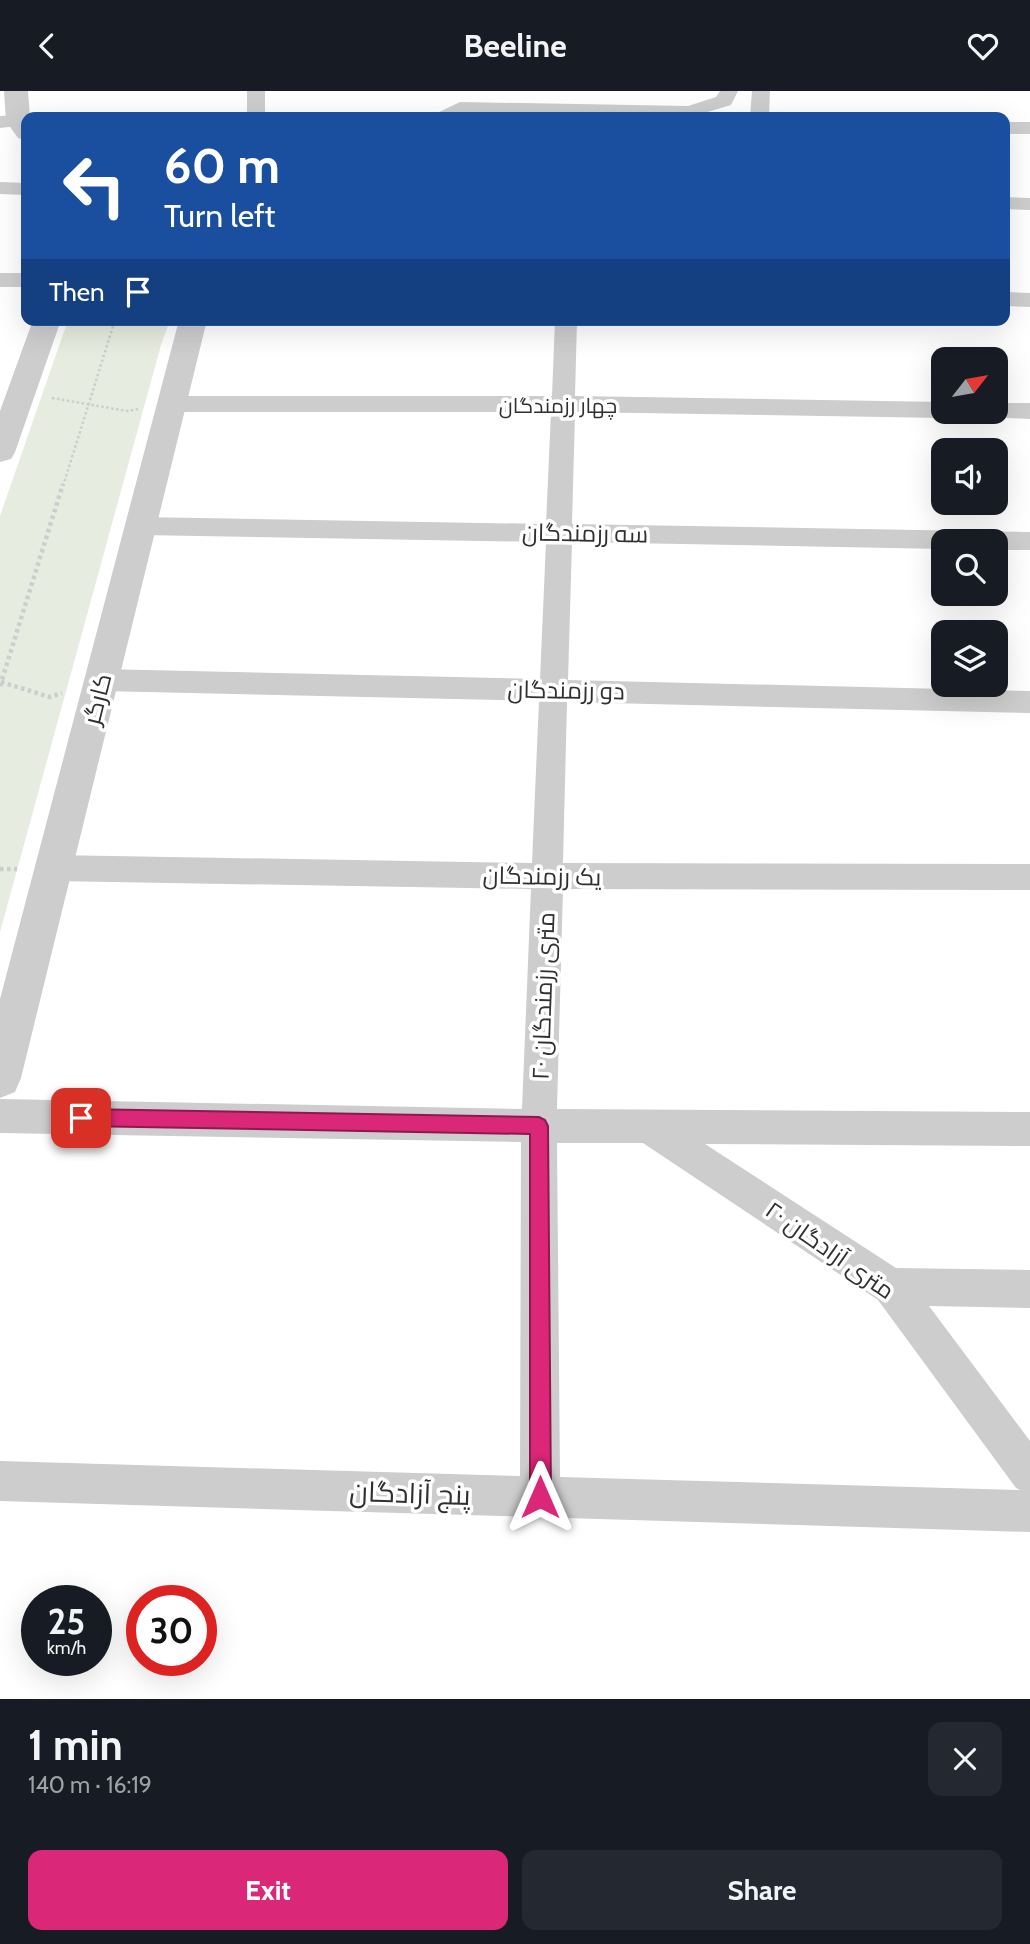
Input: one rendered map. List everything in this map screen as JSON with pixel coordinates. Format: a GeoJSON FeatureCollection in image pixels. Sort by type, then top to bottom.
{"type":"FeatureCollection","features":[{"type":"Feature","properties":{"kind":"street"},"geometry":{"type":"LineString","coordinates":[[15,125],[16,91]]}},
{"type":"Feature","properties":{"kind":"street"},"geometry":{"type":"LineString","coordinates":[[256,91],[256,112]]}},
{"type":"Feature","properties":{"kind":"street"},"geometry":{"type":"LineString","coordinates":[[446,107],[690,112],[724,101],[729,91]]}},
{"type":"Feature","properties":{"kind":"street"},"geometry":{"type":"LineString","coordinates":[[760,112],[761,91]]}},
{"type":"Feature","properties":{"kind":"street"},"geometry":{"type":"LineString","coordinates":[[1010,128],[1030,128]]}},
{"type":"Feature","properties":{"kind":"street"},"geometry":{"type":"LineString","coordinates":[[1010,146],[1030,146]]}},
{"type":"Feature","properties":{"kind":"street"},"geometry":{"type":"LineString","coordinates":[[0,188],[21,189]]}},
{"type":"Feature","properties":{"kind":"street"},"geometry":{"type":"LineString","coordinates":[[1010,203],[1030,204]]}},
{"type":"Feature","properties":{"kind":"street"},"geometry":{"type":"LineString","coordinates":[[0,280],[21,280]]}},
{"type":"Feature","properties":{"kind":"street"},"geometry":{"type":"LineString","coordinates":[[1010,299],[1030,300]]}},
{"type":"Feature","properties":{"kind":"street"},"geometry":{"type":"LineString","coordinates":[[0,451],[8,406],[44,326]]}},
{"type":"Feature","properties":{"kind":"street","name":"کارگر"},"geometry":{"type":"LineString","coordinates":[[0,1078],[192,326]]}},
{"type":"Feature","properties":{"kind":"street","name":"۲۰ متری رزمندگان"},"geometry":{"type":"LineString","coordinates":[[540,1497],[539,1126],[566,326]]}},
{"type":"Feature","properties":{"kind":"street","name":"چهار رزمندگان"},"geometry":{"type":"LineString","coordinates":[[172,404],[563,404],[931,410]]}},
{"type":"Feature","properties":{"kind":"street"},"geometry":{"type":"LineString","coordinates":[[1008,411],[1030,411]]}},
{"type":"Feature","properties":{"kind":"street","name":"سه رزمندگان"},"geometry":{"type":"LineString","coordinates":[[141,526],[1030,541]]}},
{"type":"Feature","properties":{"kind":"street","name":"دو رزمندگان"},"geometry":{"type":"LineString","coordinates":[[102,680],[1030,702]]}},
{"type":"Feature","properties":{"kind":"street","name":"یک رزمندگان"},"geometry":{"type":"LineString","coordinates":[[54,868],[547,876],[1030,877]]}},
{"type":"Feature","properties":{"kind":"street"},"geometry":{"type":"LineString","coordinates":[[0,1116],[539,1126],[1030,1129]]}},
{"type":"Feature","properties":{"kind":"street","name":"۲۰ متری آزادگان"},"geometry":{"type":"LineString","coordinates":[[649,1127],[891,1287],[1030,1474]]}},
{"type":"Feature","properties":{"kind":"street"},"geometry":{"type":"LineString","coordinates":[[891,1287],[1030,1289]]}},
{"type":"Feature","properties":{"kind":"street","name":"پنج آزادگان"},"geometry":{"type":"LineString","coordinates":[[0,1481],[1030,1511]]}},
{"type":"Feature","properties":{"kind":"path"},"geometry":{"type":"LineString","coordinates":[[102,680],[50,697],[0,683],[114,326]]}},
{"type":"Feature","properties":{"kind":"path"},"geometry":{"type":"LineString","coordinates":[[8,406],[58,397],[128,411],[172,404]]}},
{"type":"Feature","properties":{"kind":"shaded area"},"geometry":{"type":"Polygon","coordinates":[[[66,326],[168,326],[0,932],[0,516],[66,326]]]}},
{"type":"Feature","properties":{"kind":"route"},"geometry":{"type":"LineString","coordinates":[[81,1118],[539,1126],[540,1497]]}}]}
